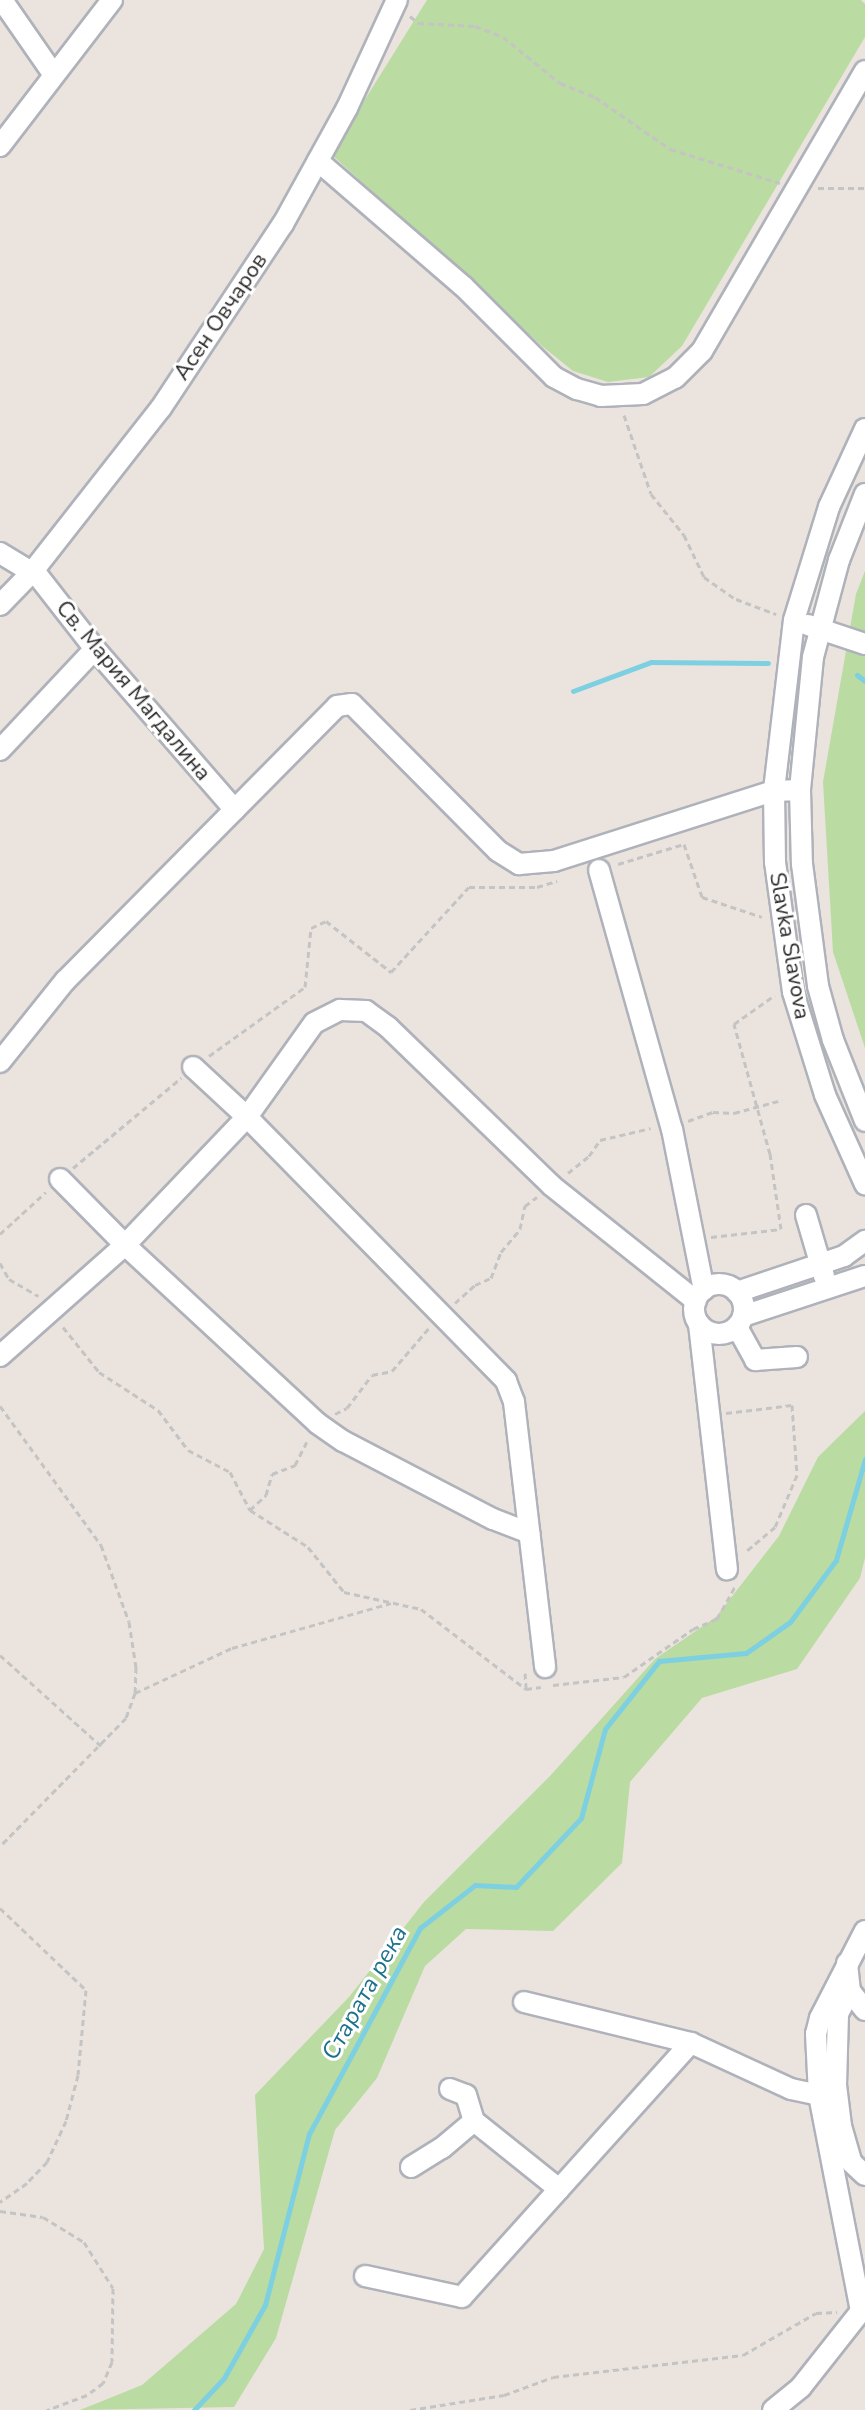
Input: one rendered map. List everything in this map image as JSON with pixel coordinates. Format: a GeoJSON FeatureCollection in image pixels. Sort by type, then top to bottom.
{"type":"FeatureCollection","features":[{"type":"Feature","properties":{"kind":"street"},"geometry":{"type":"LineString","coordinates":[[2,0],[54,75]]}},
{"type":"Feature","properties":{"kind":"street"},"geometry":{"type":"LineString","coordinates":[[0,146],[112,0]]}},
{"type":"Feature","properties":{"kind":"street","name":"Асен Овчаров"},"geometry":{"type":"LineString","coordinates":[[0,605],[33,571],[161,408],[283,224],[318,161],[397,0]]}},
{"type":"Feature","properties":{"kind":"street"},"geometry":{"type":"LineString","coordinates":[[318,161],[463,286],[554,377],[577,389],[616,397],[643,394],[675,378],[702,351],[797,183],[865,71]]}},
{"type":"Feature","properties":{"kind":"street","name":"Slavka Slavova"},"geometry":{"type":"LineString","coordinates":[[865,429],[829,507],[794,620],[774,791],[775,862],[793,992],[825,1095],[865,1184]]}},
{"type":"Feature","properties":{"kind":"street","name":"Slavka Slavova"},"geometry":{"type":"LineString","coordinates":[[865,494],[839,560],[813,657],[800,790],[802,864],[818,986],[833,1040],[865,1121]]}},
{"type":"Feature","properties":{"kind":"street"},"geometry":{"type":"LineString","coordinates":[[0,553],[33,571]]}},
{"type":"Feature","properties":{"kind":"street","name":"Св. Мария Магдалина"},"geometry":{"type":"LineString","coordinates":[[33,571],[95,649],[235,810]]}},
{"type":"Feature","properties":{"kind":"street"},"geometry":{"type":"LineString","coordinates":[[794,620],[865,644]]}},
{"type":"Feature","properties":{"kind":"street"},"geometry":{"type":"LineString","coordinates":[[0,750],[95,649]]}},
{"type":"Feature","properties":{"kind":"street"},"geometry":{"type":"LineString","coordinates":[[0,1062],[65,981],[337,706],[352,704],[498,851],[519,864],[554,861],[774,791],[800,790]]}},
{"type":"Feature","properties":{"kind":"street"},"geometry":{"type":"LineString","coordinates":[[599,870],[672,1129],[700,1296],[704,1379],[727,1569]]}},
{"type":"Feature","properties":{"kind":"street"},"geometry":{"type":"LineString","coordinates":[[0,1356],[125,1245],[247,1117],[314,1023],[340,1010],[366,1011],[388,1027],[552,1186],[700,1296]]}},
{"type":"Feature","properties":{"kind":"street"},"geometry":{"type":"LineString","coordinates":[[193,1067],[247,1117],[506,1381],[514,1402],[545,1667]]}},
{"type":"Feature","properties":{"kind":"street"},"geometry":{"type":"LineString","coordinates":[[60,1179],[125,1245],[317,1423],[343,1441],[493,1519],[529,1533]]}},
{"type":"Feature","properties":{"kind":"street"},"geometry":{"type":"LineString","coordinates":[[806,1215],[827,1289]]}},
{"type":"Feature","properties":{"kind":"street"},"geometry":{"type":"LineString","coordinates":[[737,1292],[844,1256],[865,1241]]}},
{"type":"Feature","properties":{"kind":"street"},"geometry":{"type":"LineString","coordinates":[[699,1324],[713,1333],[865,1276]]}},
{"type":"Feature","properties":{"kind":"street"},"geometry":{"type":"LineString","coordinates":[[700,1296],[724,1285],[737,1292],[744,1307],[704,1379]]}},
{"type":"Feature","properties":{"kind":"street"},"geometry":{"type":"LineString","coordinates":[[734,1326],[755,1360],[797,1357]]}},
{"type":"Feature","properties":{"kind":"street"},"geometry":{"type":"LineString","coordinates":[[773,2410],[801,2387],[861,2311],[819,2095],[816,2034],[827,2003],[865,1931]]}},
{"type":"Feature","properties":{"kind":"street"},"geometry":{"type":"LineString","coordinates":[[847,1963],[850,1991],[865,2010]]}},
{"type":"Feature","properties":{"kind":"street"},"geometry":{"type":"LineString","coordinates":[[850,1991],[838,2014],[836,2085],[841,2126],[851,2162],[865,2175]]}},
{"type":"Feature","properties":{"kind":"street"},"geometry":{"type":"LineString","coordinates":[[524,2002],[691,2043],[791,2089],[819,2095]]}},
{"type":"Feature","properties":{"kind":"street"},"geometry":{"type":"LineString","coordinates":[[365,2276],[462,2297],[691,2043]]}},
{"type":"Feature","properties":{"kind":"street"},"geometry":{"type":"LineString","coordinates":[[450,2089],[466,2095],[474,2121],[559,2189]]}},
{"type":"Feature","properties":{"kind":"street"},"geometry":{"type":"LineString","coordinates":[[411,2167],[442,2148],[474,2121]]}},
{"type":"Feature","properties":{"kind":"path"},"geometry":{"type":"LineString","coordinates":[[397,0],[418,23],[475,26],[503,37],[560,83],[595,97],[670,149],[707,158],[752,176],[797,183],[808,188],[865,188]]}},
{"type":"Feature","properties":{"kind":"path"},"geometry":{"type":"LineString","coordinates":[[616,397],[633,435],[651,494],[684,535],[704,577],[736,599],[794,620]]}},
{"type":"Feature","properties":{"kind":"path"},"geometry":{"type":"LineString","coordinates":[[599,870],[684,844],[702,897],[762,916],[764,930]]}},
{"type":"Feature","properties":{"kind":"path"},"geometry":{"type":"LineString","coordinates":[[0,1234],[193,1067],[305,987],[311,928],[326,921],[391,972],[469,887],[537,887],[562,880]]}},
{"type":"Feature","properties":{"kind":"path"},"geometry":{"type":"LineString","coordinates":[[692,1240],[781,1229],[758,1107],[734,1024],[775,996],[773,983]]}},
{"type":"Feature","properties":{"kind":"path"},"geometry":{"type":"LineString","coordinates":[[672,1129],[713,1112],[734,1113],[782,1100]]}},
{"type":"Feature","properties":{"kind":"path"},"geometry":{"type":"LineString","coordinates":[[0,1406],[101,1545],[110,1564],[133,1639],[135,1693],[126,1718],[102,1747],[0,1846]]}},
{"type":"Feature","properties":{"kind":"path"},"geometry":{"type":"LineString","coordinates":[[135,1693],[232,1648],[393,1603]]}},
{"type":"Feature","properties":{"kind":"path"},"geometry":{"type":"LineString","coordinates":[[0,1655],[102,1747]]}},
{"type":"Feature","properties":{"kind":"path"},"geometry":{"type":"LineString","coordinates":[[0,1908],[86,1990],[78,2075],[66,2121],[47,2162],[27,2183],[0,2202]]}},
{"type":"Feature","properties":{"kind":"path"},"geometry":{"type":"LineString","coordinates":[[0,2211],[43,2217],[84,2242],[113,2288],[114,2348],[103,2383],[87,2395],[47,2410]]}},
{"type":"Feature","properties":{"kind":"path"},"geometry":{"type":"LineString","coordinates":[[410,2410],[504,2395],[553,2377],[743,2355],[816,2313],[861,2311]]}},
{"type":"Feature","properties":{"kind":"green space"},"geometry":{"type":"Polygon","coordinates":[[[427,0],[861,0],[865,4],[865,37],[682,346],[649,377],[608,382],[573,371],[542,346],[331,154],[427,0]]]}},
{"type":"Feature","properties":{"kind":"green space"},"geometry":{"type":"Polygon","coordinates":[[[865,571],[865,1048],[833,952],[823,782],[856,594],[865,571]]]}},
{"type":"Feature","properties":{"kind":"green space"},"geometry":{"type":"Polygon","coordinates":[[[865,1411],[865,1558],[860,1578],[797,1669],[702,1698],[630,1782],[622,1863],[553,1931],[466,1929],[425,1966],[377,2078],[335,2130],[276,2338],[234,2407],[80,2410],[142,2385],[236,2304],[264,2249],[255,2095],[349,1997],[424,1902],[550,1776],[655,1659],[716,1617],[779,1536],[818,1457],[865,1411]]]}},
{"type":"Feature","properties":{"kind":"waterway"},"geometry":{"type":"LineString","coordinates":[[573,691],[651,662],[768,663]]}},
{"type":"Feature","properties":{"kind":"waterway"},"geometry":{"type":"LineString","coordinates":[[857,675],[865,681]]}},
{"type":"Feature","properties":{"kind":"waterway","name":"Старата река"},"geometry":{"type":"LineString","coordinates":[[194,2410],[224,2378],[265,2305],[309,2134],[420,1928],[475,1885],[516,1887],[581,1818],[605,1729],[659,1661],[746,1653],[790,1622],[836,1560],[865,1459]]}}]}
